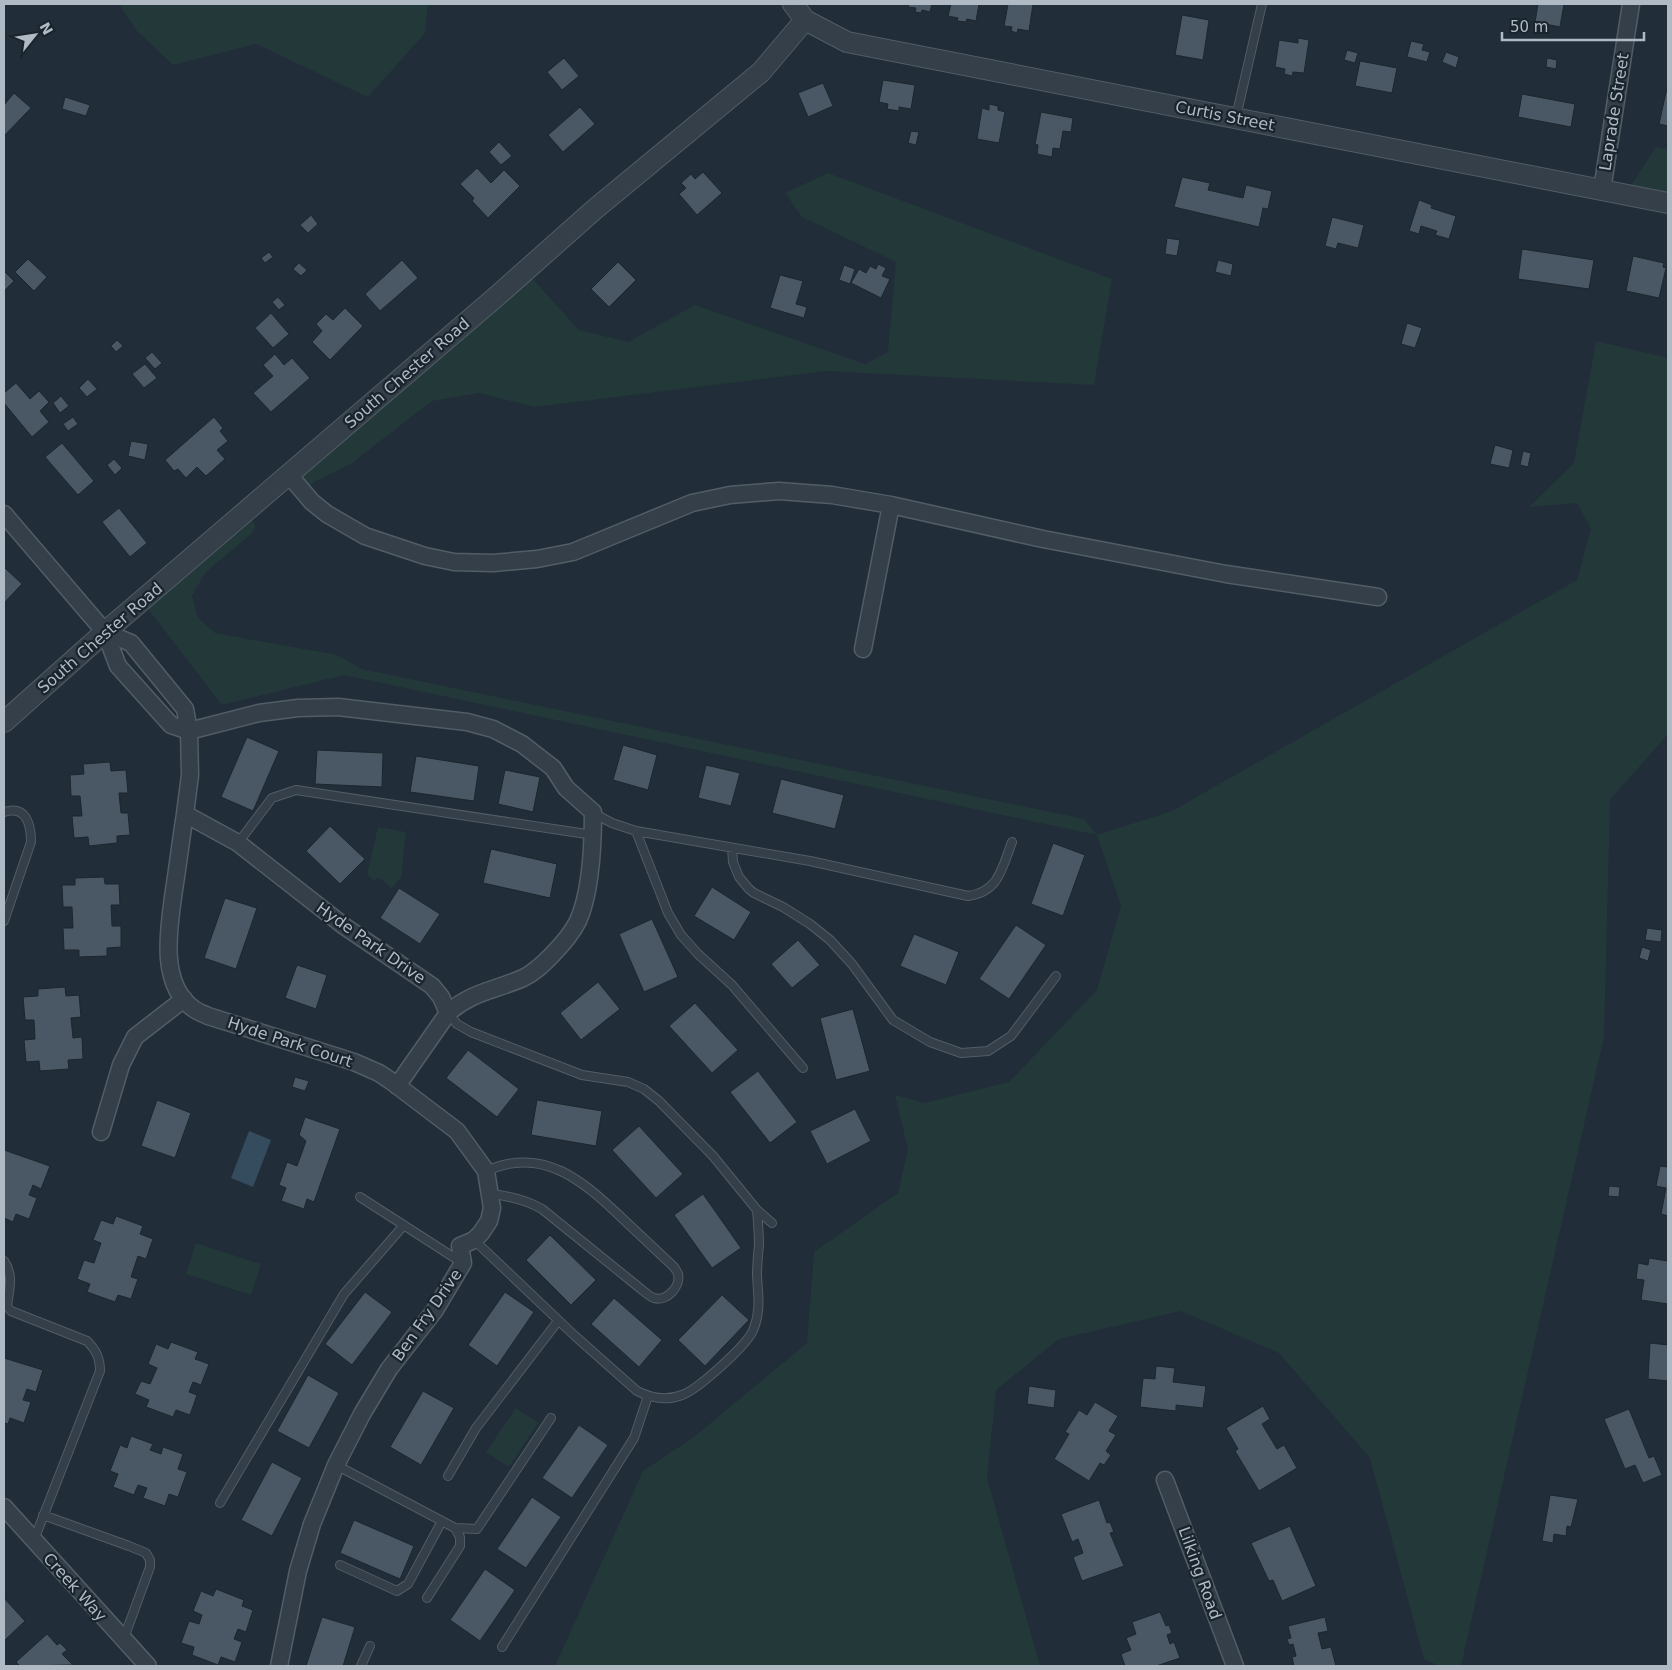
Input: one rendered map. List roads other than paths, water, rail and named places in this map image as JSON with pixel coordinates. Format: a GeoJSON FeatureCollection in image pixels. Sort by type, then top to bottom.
{"type":"FeatureCollection","features":[{"type":"Feature","properties":{"kind":"street","name":"Laprade Street"},"geometry":{"type":"LineString","coordinates":[[1602,190],[1631,4]]}},
{"type":"Feature","properties":{"kind":"street","name":"Curtis Street"},"geometry":{"type":"LineString","coordinates":[[799,12],[847,42],[1668,204]]}},
{"type":"Feature","properties":{"kind":"street","name":"South Chester Road"},"geometry":{"type":"LineString","coordinates":[[4,722],[105,632],[595,209],[761,72],[799,12]]}},
{"type":"Feature","properties":{"kind":"street"},"geometry":{"type":"LineString","coordinates":[[289,475],[312,502],[365,536],[425,556],[454,562],[493,563],[537,560],[573,552],[692,503],[730,495],[778,491],[832,495],[891,505],[1226,574],[1378,597]]}},
{"type":"Feature","properties":{"kind":"street"},"geometry":{"type":"LineString","coordinates":[[863,649],[891,505]]}},
{"type":"Feature","properties":{"kind":"street"},"geometry":{"type":"LineString","coordinates":[[4,514],[105,632],[118,666],[171,725],[190,731],[259,713],[298,708],[338,707],[467,722],[493,729],[522,744],[552,768],[566,788],[592,812],[593,835],[586,900],[577,922],[565,942],[540,968],[525,978],[473,996],[459,1003],[448,1013],[397,1086]]}},
{"type":"Feature","properties":{"kind":"street"},"geometry":{"type":"LineString","coordinates":[[105,632],[131,644],[185,709],[190,731],[190,775],[185,814]]}},
{"type":"Feature","properties":{"kind":"street","name":"Hyde Park Drive"},"geometry":{"type":"LineString","coordinates":[[185,814],[238,844],[344,926],[432,986],[441,997],[448,1013]]}},
{"type":"Feature","properties":{"kind":"street","name":"Hyde Park Court"},"geometry":{"type":"LineString","coordinates":[[185,814],[167,938],[168,959],[176,987],[184,999],[194,1009],[208,1016],[354,1062],[378,1073],[397,1086]]}},
{"type":"Feature","properties":{"kind":"street"},"geometry":{"type":"LineString","coordinates":[[101,1132],[121,1065],[135,1037],[184,999]]}},
{"type":"Feature","properties":{"kind":"street","name":"Ben Fry Drive"},"geometry":{"type":"LineString","coordinates":[[279,1666],[298,1571],[312,1524],[336,1465],[362,1414],[389,1369],[435,1310],[463,1263],[460,1246],[474,1240],[481,1233],[489,1221],[492,1208],[486,1171],[457,1132],[397,1086]]}},
{"type":"Feature","properties":{"kind":"street","name":"Lilking Road"},"geometry":{"type":"LineString","coordinates":[[1165,1480],[1234,1666]]}},
{"type":"Feature","properties":{"kind":"street","name":"Creek Way"},"geometry":{"type":"LineString","coordinates":[[4,1507],[148,1666]]}},
{"type":"Feature","properties":{"kind":"lane"},"geometry":{"type":"LineString","coordinates":[[1235,118],[1262,4]]}},
{"type":"Feature","properties":{"kind":"lane"},"geometry":{"type":"LineString","coordinates":[[238,844],[272,798],[296,790],[593,835]]}},
{"type":"Feature","properties":{"kind":"lane"},"geometry":{"type":"LineString","coordinates":[[4,812],[11,810],[20,812],[31,830],[31,842],[4,921]]}},
{"type":"Feature","properties":{"kind":"lane"},"geometry":{"type":"LineString","coordinates":[[592,812],[612,823],[636,831],[810,861],[968,896],[978,895],[989,889],[996,882],[1012,842]]}},
{"type":"Feature","properties":{"kind":"lane"},"geometry":{"type":"LineString","coordinates":[[636,831],[668,913],[681,935],[698,954],[732,985],[803,1068]]}},
{"type":"Feature","properties":{"kind":"lane"},"geometry":{"type":"LineString","coordinates":[[732,848],[733,862],[739,877],[749,889],[783,907],[810,924],[830,940],[852,964],[893,1020],[930,1042],[961,1054],[988,1050],[1011,1036],[1056,976]]}},
{"type":"Feature","properties":{"kind":"lane"},"geometry":{"type":"LineString","coordinates":[[448,1013],[457,1024],[471,1032],[582,1075],[628,1082],[644,1089],[659,1101],[713,1156],[757,1210],[772,1223]]}},
{"type":"Feature","properties":{"kind":"lane"},"geometry":{"type":"LineString","coordinates":[[486,1171],[512,1163],[532,1163],[552,1167],[571,1175],[597,1194],[674,1267],[678,1274],[678,1283],[669,1296],[654,1298],[542,1210],[514,1197],[491,1194]]}},
{"type":"Feature","properties":{"kind":"lane"},"geometry":{"type":"LineString","coordinates":[[360,1197],[463,1263]]}},
{"type":"Feature","properties":{"kind":"lane"},"geometry":{"type":"LineString","coordinates":[[474,1240],[558,1321],[637,1392],[667,1399],[682,1395],[696,1388],[747,1342],[754,1330],[760,1299],[757,1274],[759,1243],[757,1210]]}},
{"type":"Feature","properties":{"kind":"lane"},"geometry":{"type":"LineString","coordinates":[[220,1503],[344,1294],[404,1225]]}},
{"type":"Feature","properties":{"kind":"lane"},"geometry":{"type":"LineString","coordinates":[[4,1261],[9,1271],[11,1282],[7,1306],[11,1310],[86,1341],[95,1349],[100,1360],[100,1371],[33,1541]]}},
{"type":"Feature","properties":{"kind":"lane"},"geometry":{"type":"LineString","coordinates":[[448,1476],[476,1428],[558,1321]]}},
{"type":"Feature","properties":{"kind":"lane"},"geometry":{"type":"LineString","coordinates":[[502,1647],[634,1438],[648,1396]]}},
{"type":"Feature","properties":{"kind":"lane"},"geometry":{"type":"LineString","coordinates":[[336,1465],[455,1528],[477,1529],[551,1418]]}},
{"type":"Feature","properties":{"kind":"lane"},"geometry":{"type":"LineString","coordinates":[[43,1515],[129,1546],[146,1554],[150,1560],[150,1567],[123,1640]]}},
{"type":"Feature","properties":{"kind":"lane"},"geometry":{"type":"LineString","coordinates":[[340,1565],[397,1591],[408,1584],[442,1521]]}},
{"type":"Feature","properties":{"kind":"lane"},"geometry":{"type":"LineString","coordinates":[[427,1598],[460,1546],[460,1537],[455,1528]]}},
{"type":"Feature","properties":{"kind":"lane"},"geometry":{"type":"LineString","coordinates":[[362,1666],[370,1646]]}},
{"type":"Feature","properties":{"kind":"water"},"geometry":{"type":"Polygon","coordinates":[[[249,1131],[271,1140],[253,1187],[231,1178],[249,1131]]]}}]}
